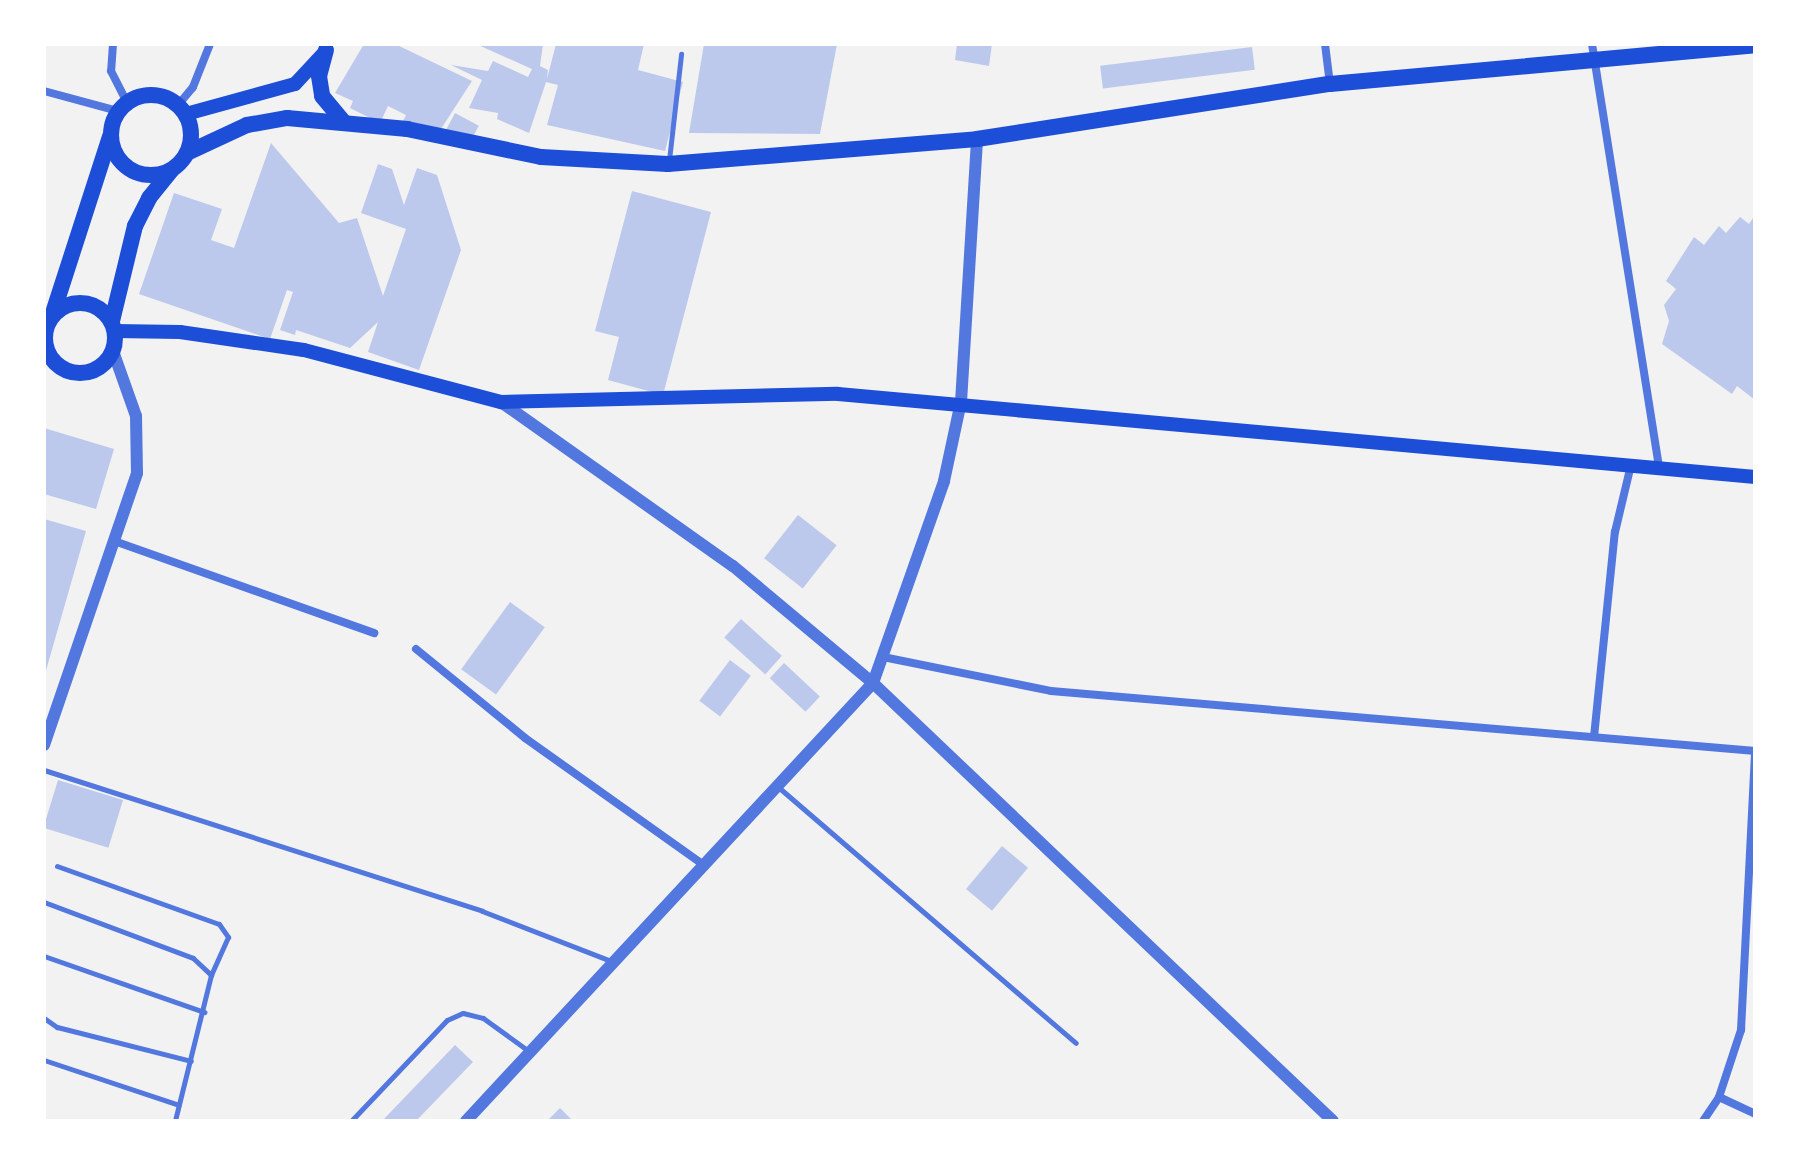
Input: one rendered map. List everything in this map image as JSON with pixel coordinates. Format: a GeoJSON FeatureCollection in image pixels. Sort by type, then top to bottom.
{"type":"FeatureCollection","features":[{"type":"Feature","properties":{"kind":"main road"},"geometry":{"type":"LineString","coordinates":[[189,152],[192,128],[182,110],[149,95],[122,107],[44,336],[47,356],[66,371],[89,373],[113,351],[113,326],[135,226],[149,198],[189,152],[247,125],[287,118],[343,121],[541,157],[668,164],[977,139],[1330,84],[1755,45]]}},
{"type":"Feature","properties":{"kind":"main road"},"geometry":{"type":"LineString","coordinates":[[182,110],[295,84],[328,47]]}},
{"type":"Feature","properties":{"kind":"main road"},"geometry":{"type":"LineString","coordinates":[[328,47],[319,76],[322,96],[343,121]]}},
{"type":"Feature","properties":{"kind":"main road"},"geometry":{"type":"LineString","coordinates":[[111,135],[127,167],[150,175],[173,169]]}},
{"type":"Feature","properties":{"kind":"main road"},"geometry":{"type":"LineString","coordinates":[[52,317],[78,303],[100,309],[113,326],[304,350],[501,402],[838,394],[961,402],[1755,477]]}},
{"type":"Feature","properties":{"kind":"street"},"geometry":{"type":"LineString","coordinates":[[44,91],[122,107],[111,71],[113,44]]}},
{"type":"Feature","properties":{"kind":"street"},"geometry":{"type":"LineString","coordinates":[[182,110],[210,44]]}},
{"type":"Feature","properties":{"kind":"street"},"geometry":{"type":"LineString","coordinates":[[1325,44],[1330,84]]}},
{"type":"Feature","properties":{"kind":"street"},"geometry":{"type":"LineString","coordinates":[[1592,44],[1592,62],[1659,468]]}},
{"type":"Feature","properties":{"kind":"street"},"geometry":{"type":"LineString","coordinates":[[466,1121],[706,867],[777,785],[873,683],[944,481],[961,402],[977,139]]}},
{"type":"Feature","properties":{"kind":"street"},"geometry":{"type":"LineString","coordinates":[[44,745],[47,728],[117,542],[137,473],[136,416],[113,351]]}},
{"type":"Feature","properties":{"kind":"street"},"geometry":{"type":"LineString","coordinates":[[501,402],[733,566],[873,683],[1333,1121]]}},
{"type":"Feature","properties":{"kind":"street"},"geometry":{"type":"LineString","coordinates":[[1594,737],[1615,532],[1631,465]]}},
{"type":"Feature","properties":{"kind":"street"},"geometry":{"type":"LineString","coordinates":[[117,542],[374,633]]}},
{"type":"Feature","properties":{"kind":"street"},"geometry":{"type":"LineString","coordinates":[[416,649],[525,738],[706,867]]}},
{"type":"Feature","properties":{"kind":"street"},"geometry":{"type":"LineString","coordinates":[[883,657],[1051,691],[1755,751],[1741,1030],[1719,1097],[1703,1121]]}},
{"type":"Feature","properties":{"kind":"street"},"geometry":{"type":"LineString","coordinates":[[1719,1097],[1755,1114]]}},
{"type":"Feature","properties":{"kind":"lane"},"geometry":{"type":"LineString","coordinates":[[668,164],[681,54]]}},
{"type":"Feature","properties":{"kind":"lane"},"geometry":{"type":"LineString","coordinates":[[44,770],[497,916],[614,962]]}},
{"type":"Feature","properties":{"kind":"lane"},"geometry":{"type":"LineString","coordinates":[[777,785],[1076,1043]]}},
{"type":"Feature","properties":{"kind":"lane"},"geometry":{"type":"LineString","coordinates":[[57,866],[219,924],[228,937],[211,975],[175,1121]]}},
{"type":"Feature","properties":{"kind":"lane"},"geometry":{"type":"LineString","coordinates":[[44,902],[193,958],[211,975]]}},
{"type":"Feature","properties":{"kind":"lane"},"geometry":{"type":"LineString","coordinates":[[1745,946],[1755,946]]}},
{"type":"Feature","properties":{"kind":"lane"},"geometry":{"type":"LineString","coordinates":[[44,956],[204,1012]]}},
{"type":"Feature","properties":{"kind":"lane"},"geometry":{"type":"LineString","coordinates":[[351,1121],[447,1020],[463,1013],[483,1018],[531,1053]]}},
{"type":"Feature","properties":{"kind":"lane"},"geometry":{"type":"LineString","coordinates":[[44,1018],[57,1027],[191,1061]]}},
{"type":"Feature","properties":{"kind":"lane"},"geometry":{"type":"LineString","coordinates":[[44,1060],[179,1105]]}},
{"type":"Feature","properties":{"kind":"building"},"geometry":{"type":"Polygon","coordinates":[[[364,44],[395,44],[472,81],[439,132],[403,121],[406,115],[388,106],[380,123],[350,108],[353,101],[335,93],[364,44]]]}},
{"type":"Feature","properties":{"kind":"building"},"geometry":{"type":"Polygon","coordinates":[[[476,44],[543,44],[540,66],[548,70],[547,79],[556,44],[644,44],[638,70],[683,82],[665,151],[547,125],[558,85],[546,82],[529,133],[497,119],[498,113],[469,108],[482,80],[451,65],[488,71],[493,61],[528,77],[532,69],[476,44]]]}},
{"type":"Feature","properties":{"kind":"building"},"geometry":{"type":"Polygon","coordinates":[[[704,44],[837,44],[820,134],[689,133],[704,44]]]}},
{"type":"Feature","properties":{"kind":"building"},"geometry":{"type":"Polygon","coordinates":[[[957,44],[992,44],[989,66],[955,60],[957,44]]]}},
{"type":"Feature","properties":{"kind":"building"},"geometry":{"type":"Polygon","coordinates":[[[1252,47],[1255,70],[1103,88],[1100,66],[1252,47]]]}},
{"type":"Feature","properties":{"kind":"building"},"geometry":{"type":"Polygon","coordinates":[[[455,113],[479,126],[469,143],[446,131],[455,113]]]}},
{"type":"Feature","properties":{"kind":"building"},"geometry":{"type":"Polygon","coordinates":[[[271,143],[339,223],[357,218],[383,296],[406,229],[361,213],[378,164],[392,169],[404,205],[417,168],[437,175],[461,250],[419,370],[368,352],[378,322],[350,348],[296,330],[295,335],[280,330],[293,292],[287,290],[270,339],[139,294],[174,193],[222,209],[211,240],[234,248],[271,143]]]}},
{"type":"Feature","properties":{"kind":"building"},"geometry":{"type":"Polygon","coordinates":[[[632,191],[711,212],[663,395],[608,380],[619,337],[595,331],[632,191]]]}},
{"type":"Feature","properties":{"kind":"building"},"geometry":{"type":"Polygon","coordinates":[[[1755,215],[1755,400],[1737,386],[1732,394],[1662,344],[1669,321],[1664,305],[1676,289],[1666,281],[1694,237],[1704,245],[1719,226],[1726,233],[1740,217],[1749,224],[1755,215]]]}},
{"type":"Feature","properties":{"kind":"building"},"geometry":{"type":"Polygon","coordinates":[[[44,428],[114,449],[96,509],[44,494],[44,428]]]}},
{"type":"Feature","properties":{"kind":"building"},"geometry":{"type":"Polygon","coordinates":[[[798,515],[837,545],[803,589],[764,558],[798,515]]]}},
{"type":"Feature","properties":{"kind":"building"},"geometry":{"type":"Polygon","coordinates":[[[44,519],[86,531],[45,674],[44,674],[44,519]]]}},
{"type":"Feature","properties":{"kind":"building"},"geometry":{"type":"Polygon","coordinates":[[[510,602],[545,627],[496,694],[461,669],[510,602]]]}},
{"type":"Feature","properties":{"kind":"building"},"geometry":{"type":"Polygon","coordinates":[[[741,619],[782,656],[765,674],[724,638],[741,619]]]}},
{"type":"Feature","properties":{"kind":"building"},"geometry":{"type":"Polygon","coordinates":[[[730,660],[751,676],[720,716],[699,701],[730,660]]]}},
{"type":"Feature","properties":{"kind":"building"},"geometry":{"type":"Polygon","coordinates":[[[784,663],[820,696],[806,712],[770,678],[784,663]]]}},
{"type":"Feature","properties":{"kind":"building"},"geometry":{"type":"Polygon","coordinates":[[[58,780],[123,800],[108,848],[44,828],[58,780]]]}},
{"type":"Feature","properties":{"kind":"building"},"geometry":{"type":"Polygon","coordinates":[[[1002,846],[1028,868],[992,911],[966,889],[1002,846]]]}},
{"type":"Feature","properties":{"kind":"building"},"geometry":{"type":"Polygon","coordinates":[[[455,1045],[473,1062],[416,1121],[382,1121],[455,1045]]]}},
{"type":"Feature","properties":{"kind":"building"},"geometry":{"type":"Polygon","coordinates":[[[560,1108],[573,1121],[547,1121],[560,1108]]]}}]}
